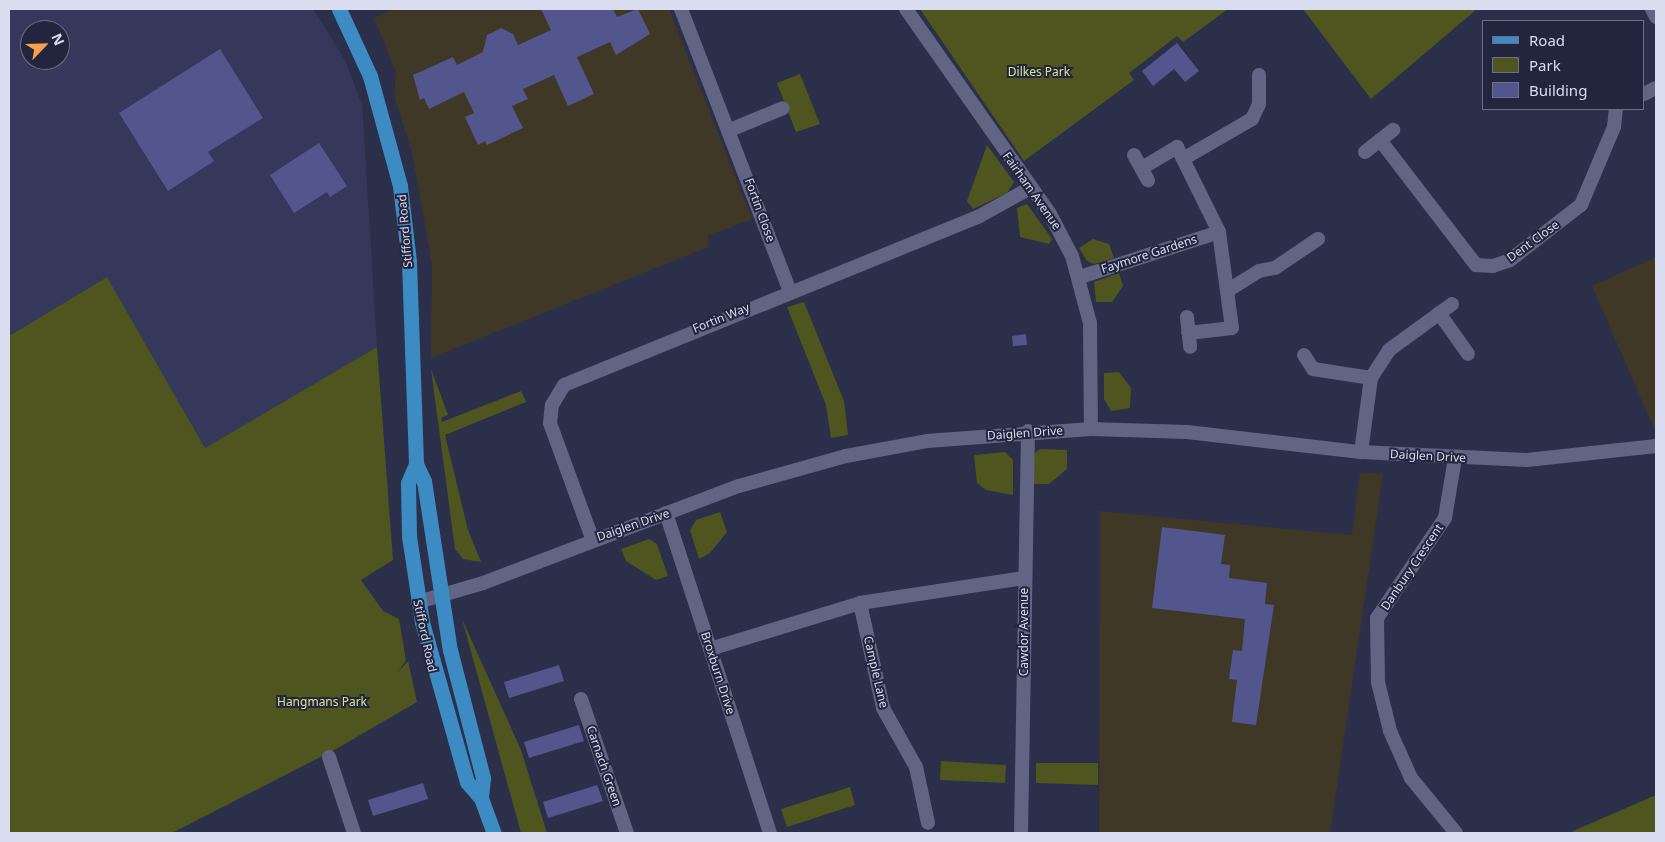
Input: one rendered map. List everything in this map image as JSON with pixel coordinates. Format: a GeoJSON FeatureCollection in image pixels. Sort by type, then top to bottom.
{"type":"FeatureCollection","features":[{"type":"Feature","properties":{"kind":"main road","name":"Stifford Road"},"geometry":{"type":"LineString","coordinates":[[339,9],[370,76],[400,186],[409,262],[416,464],[424,481],[442,597],[484,778],[481,798]]}},
{"type":"Feature","properties":{"kind":"main road","name":"Stifford Road"},"geometry":{"type":"LineString","coordinates":[[416,464],[408,484],[411,566],[418,602],[448,726],[467,782],[481,798],[494,833]]}},
{"type":"Feature","properties":{"kind":"street","name":"Fortin Close"},"geometry":{"type":"LineString","coordinates":[[681,9],[730,130],[790,291]]}},
{"type":"Feature","properties":{"kind":"street","name":"Fairham Avenue"},"geometry":{"type":"LineString","coordinates":[[906,9],[1062,234],[1080,277],[1090,323],[1091,429]]}},
{"type":"Feature","properties":{"kind":"street"},"geometry":{"type":"LineString","coordinates":[[1652,9],[1656,17]]}},
{"type":"Feature","properties":{"kind":"street"},"geometry":{"type":"LineString","coordinates":[[1183,159],[1252,119],[1259,104],[1259,75]]}},
{"type":"Feature","properties":{"kind":"street"},"geometry":{"type":"LineString","coordinates":[[730,130],[783,108]]}},
{"type":"Feature","properties":{"kind":"street","name":"Dent Close"},"geometry":{"type":"LineString","coordinates":[[1380,140],[1476,265],[1493,266],[1510,260],[1581,205],[1614,127],[1616,110]]}},
{"type":"Feature","properties":{"kind":"street"},"geometry":{"type":"LineString","coordinates":[[1365,152],[1393,130]]}},
{"type":"Feature","properties":{"kind":"street"},"geometry":{"type":"LineString","coordinates":[[1134,155],[1145,174],[1177,147],[1219,232],[1232,328],[1189,340],[1187,317]]}},
{"type":"Feature","properties":{"kind":"street","name":"Fortin Way"},"geometry":{"type":"LineString","coordinates":[[592,538],[550,423],[552,405],[564,385],[790,291],[978,217],[1030,188]]}},
{"type":"Feature","properties":{"kind":"street","name":"Faymore Gardens"},"geometry":{"type":"LineString","coordinates":[[1080,277],[1219,232]]}},
{"type":"Feature","properties":{"kind":"street"},"geometry":{"type":"LineString","coordinates":[[1227,291],[1259,271],[1275,268],[1318,239]]}},
{"type":"Feature","properties":{"kind":"street"},"geometry":{"type":"LineString","coordinates":[[1361,452],[1370,378],[1389,350],[1452,304]]}},
{"type":"Feature","properties":{"kind":"street"},"geometry":{"type":"LineString","coordinates":[[1439,313],[1468,354]]}},
{"type":"Feature","properties":{"kind":"street"},"geometry":{"type":"LineString","coordinates":[[1304,355],[1313,369],[1370,378]]}},
{"type":"Feature","properties":{"kind":"street","name":"Daiglen Drive"},"geometry":{"type":"LineString","coordinates":[[418,602],[442,597],[592,538],[739,486],[846,456],[927,441],[1028,431],[1091,429],[1187,432],[1361,452],[1527,460],[1656,446]]}},
{"type":"Feature","properties":{"kind":"street","name":"Cawdor Avenue"},"geometry":{"type":"LineString","coordinates":[[1021,833],[1028,431]]}},
{"type":"Feature","properties":{"kind":"street","name":"Danbury Crescent"},"geometry":{"type":"LineString","coordinates":[[1455,458],[1445,518],[1377,618],[1377,627],[1378,682],[1390,731],[1411,778],[1456,833]]}},
{"type":"Feature","properties":{"kind":"street","name":"Broxburn Drive"},"geometry":{"type":"LineString","coordinates":[[666,513],[770,833]]}},
{"type":"Feature","properties":{"kind":"street"},"geometry":{"type":"LineString","coordinates":[[710,649],[860,604],[1024,578]]}},
{"type":"Feature","properties":{"kind":"street","name":"Cample Lane"},"geometry":{"type":"LineString","coordinates":[[860,604],[882,708],[916,766],[928,823]]}},
{"type":"Feature","properties":{"kind":"street","name":"Carnach Green"},"geometry":{"type":"LineString","coordinates":[[581,699],[627,833]]}},
{"type":"Feature","properties":{"kind":"street"},"geometry":{"type":"LineString","coordinates":[[329,757],[354,833]]}},
{"type":"Feature","properties":{"kind":"shaded area"},"geometry":{"type":"Polygon","coordinates":[[[9,9],[313,9],[345,60],[362,105],[377,347],[205,448],[107,277],[9,336],[9,9]]]}},
{"type":"Feature","properties":{"kind":"shaded area"},"geometry":{"type":"Polygon","coordinates":[[[394,9],[669,9],[752,219],[708,236],[708,247],[431,358],[432,264],[412,152],[394,96],[396,72],[374,18],[394,9]]]}},
{"type":"Feature","properties":{"kind":"shaded area"},"geometry":{"type":"Polygon","coordinates":[[[1656,257],[1656,427],[1654,428],[1592,286],[1656,257]]]}},
{"type":"Feature","properties":{"kind":"shaded area"},"geometry":{"type":"Polygon","coordinates":[[[1360,472],[1383,474],[1330,833],[1099,833],[1100,511],[1352,535],[1360,472]]]}},
{"type":"Feature","properties":{"kind":"green space","name":"Dilkes Park"},"geometry":{"type":"Polygon","coordinates":[[[920,9],[1228,9],[1183,42],[1177,36],[1129,73],[1134,80],[1024,161],[920,9]]]}},
{"type":"Feature","properties":{"kind":"green space"},"geometry":{"type":"Polygon","coordinates":[[[1303,9],[1477,9],[1371,99],[1303,9]]]}},
{"type":"Feature","properties":{"kind":"green space"},"geometry":{"type":"Polygon","coordinates":[[[800,74],[820,124],[796,132],[777,83],[800,74]]]}},
{"type":"Feature","properties":{"kind":"green space"},"geometry":{"type":"Polygon","coordinates":[[[987,145],[1014,182],[1007,193],[973,209],[967,201],[987,145]]]}},
{"type":"Feature","properties":{"kind":"green space"},"geometry":{"type":"Polygon","coordinates":[[[1027,204],[1052,239],[1049,244],[1020,237],[1017,208],[1027,204]]]}},
{"type":"Feature","properties":{"kind":"green space"},"geometry":{"type":"Polygon","coordinates":[[[1093,239],[1109,244],[1114,258],[1094,264],[1087,261],[1079,248],[1093,239]]]}},
{"type":"Feature","properties":{"kind":"green space"},"geometry":{"type":"Polygon","coordinates":[[[1119,273],[1123,286],[1112,302],[1096,302],[1094,282],[1119,273]]]}},
{"type":"Feature","properties":{"kind":"green space","name":"Hangmans Park"},"geometry":{"type":"Polygon","coordinates":[[[107,277],[205,448],[377,347],[393,560],[361,580],[383,611],[399,619],[406,660],[398,672],[408,661],[417,702],[336,749],[172,833],[9,833],[9,336],[107,277]]]}},
{"type":"Feature","properties":{"kind":"green space"},"geometry":{"type":"Polygon","coordinates":[[[804,302],[844,401],[848,435],[831,438],[826,405],[787,307],[804,302]]]}},
{"type":"Feature","properties":{"kind":"green space"},"geometry":{"type":"Polygon","coordinates":[[[431,369],[448,415],[441,418],[442,422],[521,391],[526,402],[445,435],[468,530],[481,562],[463,559],[455,549],[431,369]]]}},
{"type":"Feature","properties":{"kind":"green space"},"geometry":{"type":"Polygon","coordinates":[[[1119,372],[1131,388],[1130,408],[1111,411],[1104,399],[1104,373],[1119,372]]]}},
{"type":"Feature","properties":{"kind":"green space"},"geometry":{"type":"Polygon","coordinates":[[[1040,449],[1067,450],[1067,469],[1049,484],[1032,484],[1032,455],[1040,449]]]}},
{"type":"Feature","properties":{"kind":"green space"},"geometry":{"type":"Polygon","coordinates":[[[1005,452],[1013,460],[1013,495],[986,490],[977,483],[974,455],[1005,452]]]}},
{"type":"Feature","properties":{"kind":"green space"},"geometry":{"type":"Polygon","coordinates":[[[720,512],[727,532],[710,553],[699,559],[690,530],[696,520],[720,512]]]}},
{"type":"Feature","properties":{"kind":"green space"},"geometry":{"type":"Polygon","coordinates":[[[649,539],[657,544],[668,576],[656,580],[626,561],[621,549],[649,539]]]}},
{"type":"Feature","properties":{"kind":"green space"},"geometry":{"type":"Polygon","coordinates":[[[462,619],[521,750],[547,833],[521,833],[462,619]]]}},
{"type":"Feature","properties":{"kind":"green space"},"geometry":{"type":"Polygon","coordinates":[[[941,761],[1006,765],[1005,783],[940,780],[941,761]]]}},
{"type":"Feature","properties":{"kind":"green space"},"geometry":{"type":"Polygon","coordinates":[[[1036,763],[1098,763],[1098,785],[1036,783],[1036,763]]]}},
{"type":"Feature","properties":{"kind":"green space"},"geometry":{"type":"Polygon","coordinates":[[[850,787],[855,805],[787,827],[781,809],[850,787]]]}},
{"type":"Feature","properties":{"kind":"green space"},"geometry":{"type":"Polygon","coordinates":[[[1656,795],[1656,833],[1574,833],[1573,831],[1656,795]]]}},
{"type":"Feature","properties":{"kind":"building"},"geometry":{"type":"Polygon","coordinates":[[[541,9],[613,9],[617,17],[638,9],[650,34],[616,55],[610,42],[577,57],[594,94],[568,106],[554,75],[523,89],[528,99],[512,106],[523,128],[487,145],[485,141],[478,145],[465,117],[474,113],[464,92],[429,109],[424,98],[420,100],[413,75],[453,57],[457,65],[483,52],[487,35],[501,28],[513,34],[518,45],[551,30],[541,9]]]}},
{"type":"Feature","properties":{"kind":"building"},"geometry":{"type":"Polygon","coordinates":[[[1177,43],[1199,71],[1185,82],[1174,69],[1153,86],[1142,71],[1177,43]]]}},
{"type":"Feature","properties":{"kind":"building"},"geometry":{"type":"Polygon","coordinates":[[[220,49],[263,118],[208,152],[214,161],[168,191],[119,113],[220,49]]]}},
{"type":"Feature","properties":{"kind":"building"},"geometry":{"type":"Polygon","coordinates":[[[319,143],[347,186],[330,197],[327,192],[294,213],[270,175],[319,143]]]}},
{"type":"Feature","properties":{"kind":"building"},"geometry":{"type":"Polygon","coordinates":[[[1026,334],[1027,345],[1013,346],[1012,336],[1026,334]]]}},
{"type":"Feature","properties":{"kind":"building"},"geometry":{"type":"Polygon","coordinates":[[[1162,527],[1225,535],[1221,564],[1230,565],[1229,578],[1267,583],[1265,604],[1274,605],[1256,725],[1232,722],[1237,680],[1229,679],[1233,650],[1242,651],[1245,619],[1152,608],[1162,527]]]}},
{"type":"Feature","properties":{"kind":"building"},"geometry":{"type":"Polygon","coordinates":[[[559,665],[564,681],[509,698],[504,682],[559,665]]]}},
{"type":"Feature","properties":{"kind":"building"},"geometry":{"type":"Polygon","coordinates":[[[579,725],[584,741],[529,758],[524,742],[579,725]]]}},
{"type":"Feature","properties":{"kind":"building"},"geometry":{"type":"Polygon","coordinates":[[[423,783],[428,799],[373,816],[368,800],[423,783]]]}},
{"type":"Feature","properties":{"kind":"building"},"geometry":{"type":"Polygon","coordinates":[[[597,785],[603,801],[548,818],[543,802],[597,785]]]}}]}
